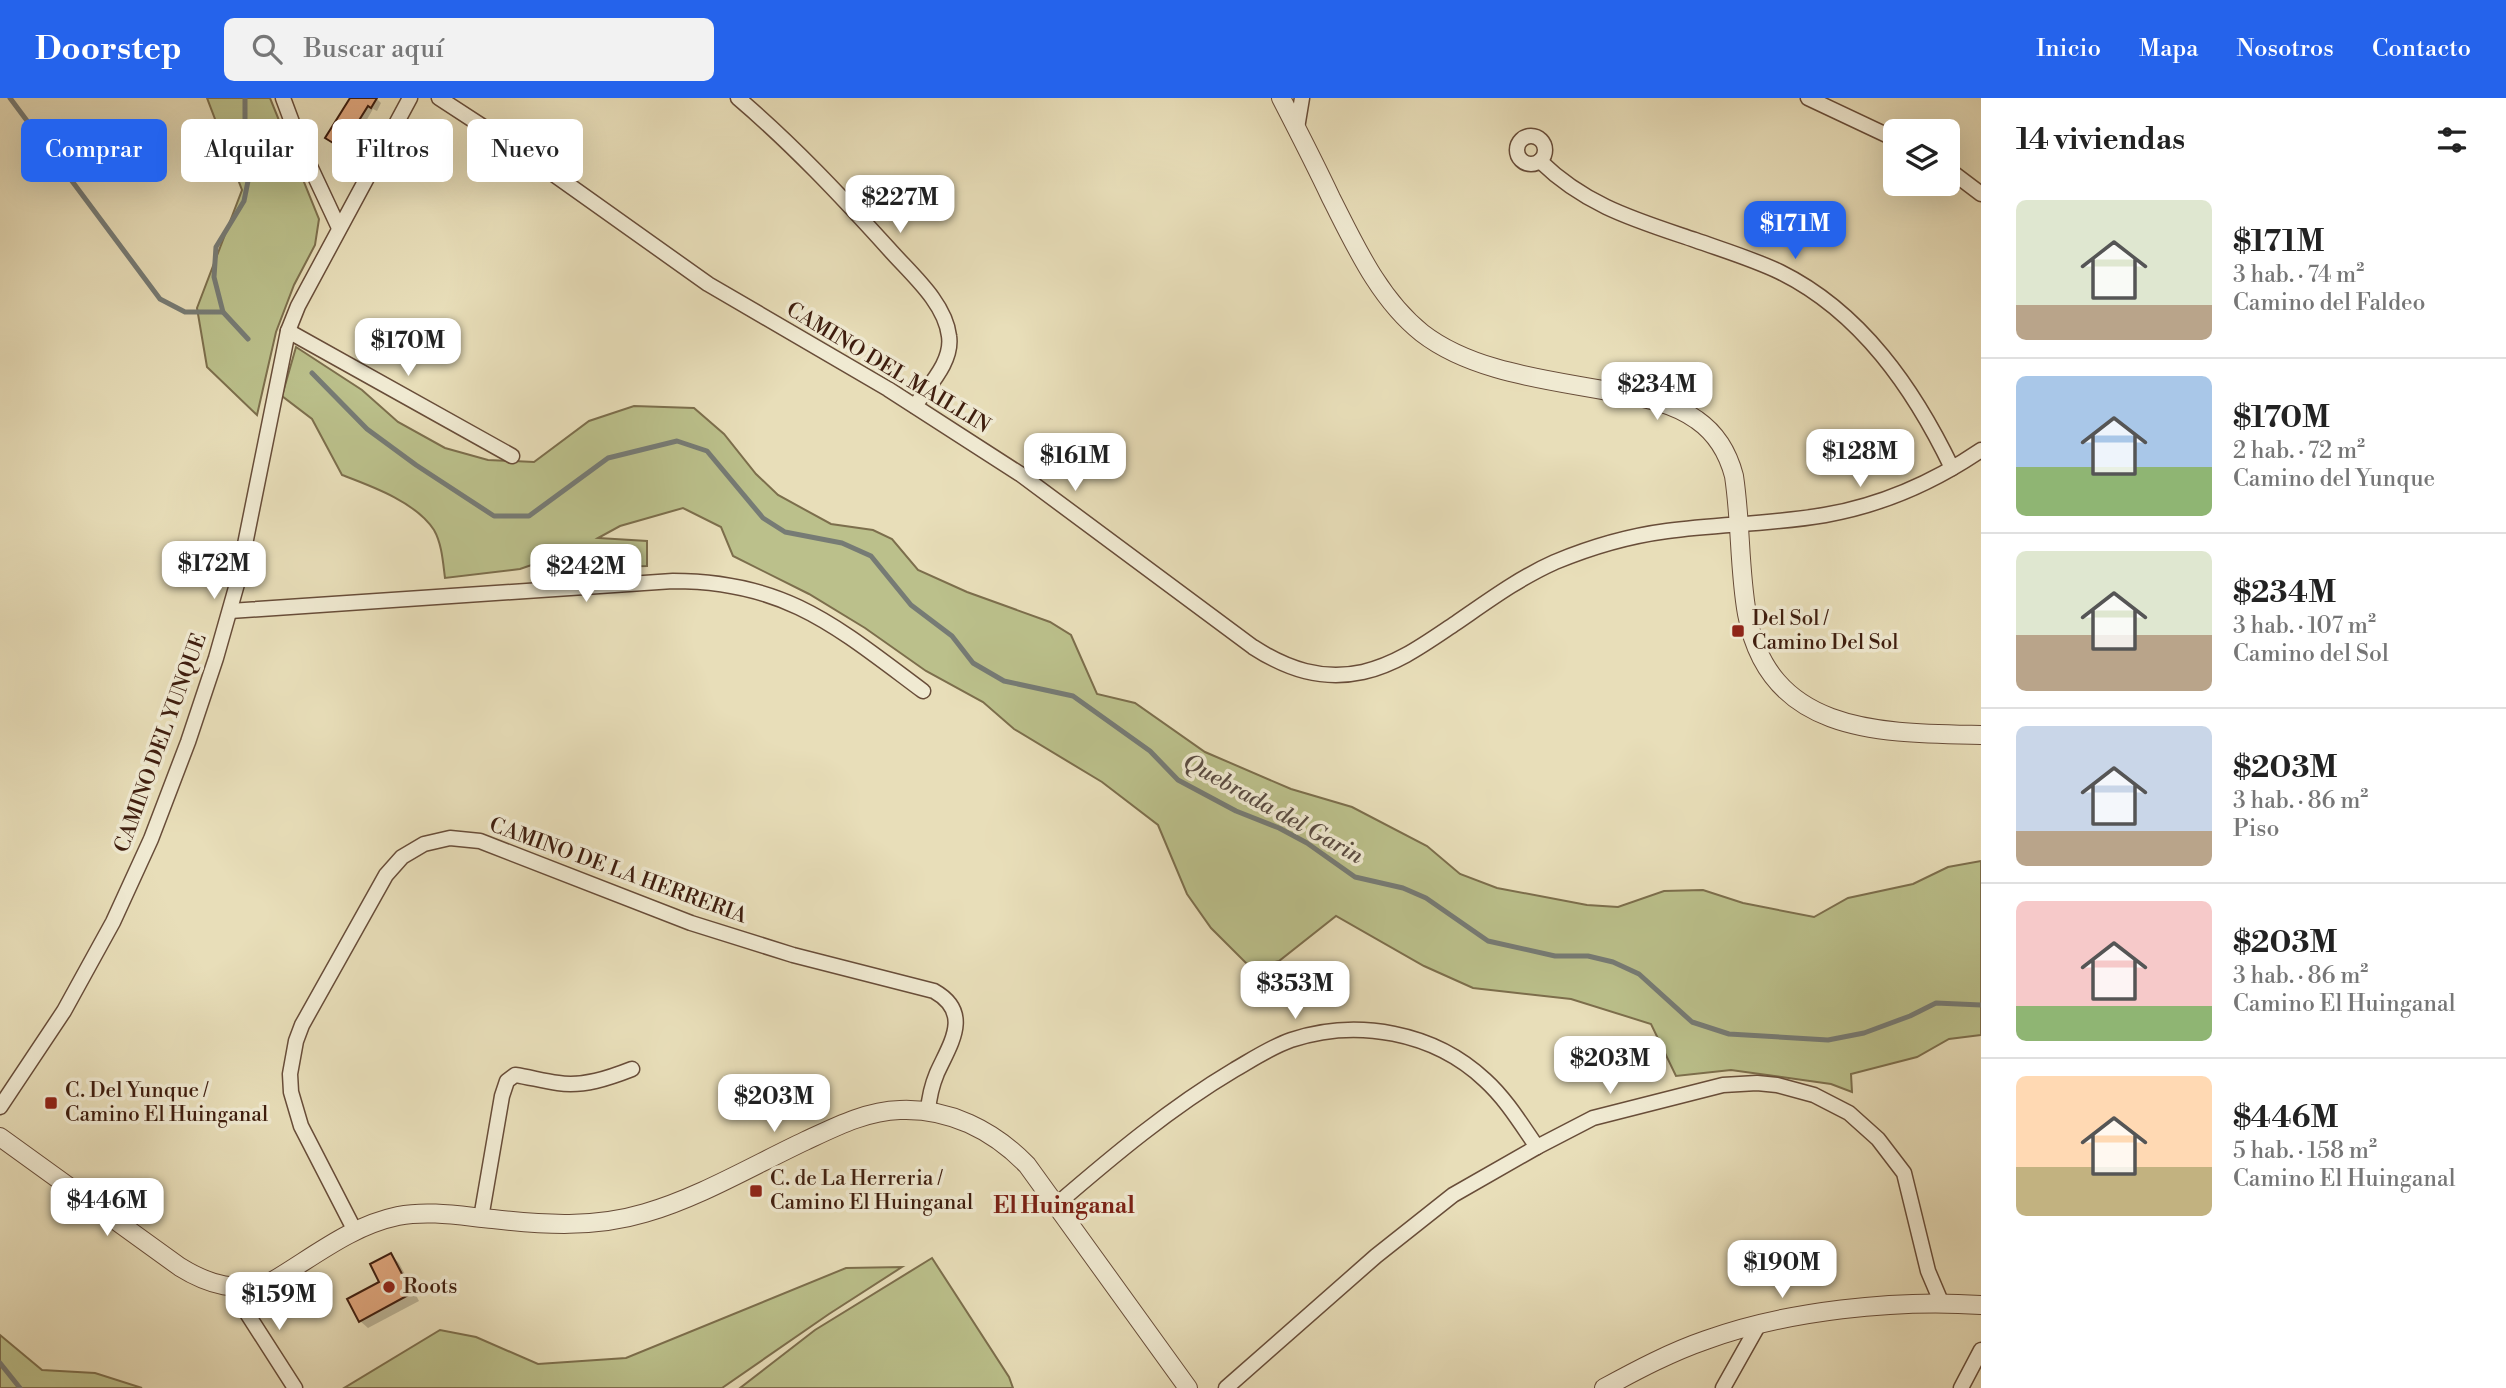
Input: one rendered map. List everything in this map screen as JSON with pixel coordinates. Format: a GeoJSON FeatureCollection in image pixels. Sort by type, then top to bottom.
{"type":"FeatureCollection","features":[{"type":"Feature","properties":{"kind":"street"},"geometry":{"type":"LineString","coordinates":[[283,98],[302,149],[339,228]]}},
{"type":"Feature","properties":{"kind":"street","name":"CAMINO DEL YUNQUE"},"geometry":{"type":"LineString","coordinates":[[0,1107],[46,1041],[89,967],[133,881],[188,742],[230,611],[288,331],[298,306],[410,98]]}},
{"type":"Feature","properties":{"kind":"street","name":"CAMINO DEL MAILLIN"},"geometry":{"type":"LineString","coordinates":[[439,98],[528,156],[699,278],[915,406],[1020,474],[1266,655],[1291,668],[1316,674],[1361,673],[1390,664],[1418,649],[1514,583],[1576,554],[1644,535],[1809,518],[1852,509],[1899,494],[1952,468],[1981,450]]}},
{"type":"Feature","properties":{"kind":"street"},"geometry":{"type":"LineString","coordinates":[[738,98],[846,202],[936,303],[948,328],[948,351],[941,368],[915,406]]}},
{"type":"Feature","properties":{"kind":"street"},"geometry":{"type":"LineString","coordinates":[[1282,98],[1364,262],[1398,309],[1420,331],[1447,349],[1480,363],[1647,399],[1687,413],[1715,436],[1727,455],[1734,476],[1749,627],[1765,665],[1791,696],[1813,712],[1845,723],[1890,730],[1981,735]]}},
{"type":"Feature","properties":{"kind":"street"},"geometry":{"type":"LineString","coordinates":[[1297,128],[1302,98]]}},
{"type":"Feature","properties":{"kind":"street"},"geometry":{"type":"LineString","coordinates":[[1808,98],[1883,133]]}},
{"type":"Feature","properties":{"kind":"street"},"geometry":{"type":"LineString","coordinates":[[1540,161],[1569,186],[1598,204],[1757,262],[1805,286],[1826,301],[1860,330],[1889,364],[1919,405],[1952,468]]}},
{"type":"Feature","properties":{"kind":"street"},"geometry":{"type":"LineString","coordinates":[[1960,178],[1981,194]]}},
{"type":"Feature","properties":{"kind":"street"},"geometry":{"type":"LineString","coordinates":[[288,331],[512,456]]}},
{"type":"Feature","properties":{"kind":"street"},"geometry":{"type":"LineString","coordinates":[[230,611],[673,581],[719,583],[764,592],[807,610],[855,640],[923,691]]}},
{"type":"Feature","properties":{"kind":"street","name":"CAMINO DE LA HERRERIA"},"geometry":{"type":"LineString","coordinates":[[355,1231],[301,1126],[291,1092],[292,1057],[302,1025],[386,875],[412,850],[437,840],[450,838],[480,841],[702,927],[793,955],[928,989],[940,995],[953,1012],[956,1029],[934,1083],[928,1111]]}},
{"type":"Feature","properties":{"kind":"street"},"geometry":{"type":"LineString","coordinates":[[1056,1205],[1141,1133],[1216,1081],[1271,1048],[1327,1031],[1390,1033],[1430,1045],[1449,1054],[1499,1092],[1537,1147]]}},
{"type":"Feature","properties":{"kind":"street"},"geometry":{"type":"LineString","coordinates":[[481,1218],[502,1096],[507,1081],[514,1075],[560,1084],[580,1084],[607,1079],[632,1069]]}},
{"type":"Feature","properties":{"kind":"street"},"geometry":{"type":"LineString","coordinates":[[1226,1388],[1376,1256],[1452,1195],[1593,1118],[1723,1085],[1777,1085],[1814,1095],[1832,1103],[1864,1125],[1878,1139],[1904,1172],[1928,1271],[1942,1304]]}},
{"type":"Feature","properties":{"kind":"street"},"geometry":{"type":"LineString","coordinates":[[0,1136],[180,1266],[208,1282],[237,1289],[271,1282],[355,1231],[384,1219],[415,1213],[557,1224],[623,1219],[667,1206],[849,1121],[896,1110],[928,1111],[977,1126],[1004,1144],[1027,1165],[1188,1388]]}},
{"type":"Feature","properties":{"kind":"street"},"geometry":{"type":"LineString","coordinates":[[237,1289],[243,1307],[295,1388]]}},
{"type":"Feature","properties":{"kind":"street"},"geometry":{"type":"LineString","coordinates":[[1604,1388],[1679,1350],[1759,1324],[1832,1312],[1942,1304],[1981,1305]]}},
{"type":"Feature","properties":{"kind":"street"},"geometry":{"type":"LineString","coordinates":[[1723,1388],[1759,1324]]}},
{"type":"Feature","properties":{"kind":"street"},"geometry":{"type":"LineString","coordinates":[[1961,1388],[1981,1350]]}},
{"type":"Feature","properties":{"kind":"green space"},"geometry":{"type":"Polygon","coordinates":[[[207,98],[270,98],[279,119],[215,119],[207,98]]]}},
{"type":"Feature","properties":{"kind":"green space"},"geometry":{"type":"Polygon","coordinates":[[[239,182],[304,182],[319,219],[315,245],[294,285],[276,332],[257,415],[207,367],[197,308],[242,190],[239,182]]]}},
{"type":"Feature","properties":{"kind":"green space"},"geometry":{"type":"Polygon","coordinates":[[[296,347],[362,390],[398,422],[445,448],[488,460],[534,462],[589,421],[634,406],[694,408],[724,434],[756,474],[778,495],[831,524],[873,530],[892,539],[918,570],[967,592],[1050,622],[1071,635],[1097,694],[1135,703],[1205,752],[1291,789],[1352,807],[1427,846],[1460,874],[1497,888],[1587,905],[1618,907],[1664,891],[1703,890],[1743,903],[1814,917],[1848,898],[1913,884],[1948,867],[1981,861],[1981,1035],[1949,1039],[1917,1057],[1851,1074],[1852,1092],[1831,1084],[1731,1070],[1676,1076],[1651,1024],[1571,999],[1473,988],[1424,966],[1336,916],[1279,961],[1251,968],[1211,928],[1187,894],[1158,825],[1102,782],[1014,729],[983,702],[926,671],[865,628],[809,594],[733,556],[721,527],[683,508],[620,526],[598,538],[647,541],[647,566],[549,568],[549,559],[520,569],[445,578],[439,541],[426,520],[392,496],[342,475],[312,419],[282,396],[296,347]]]}},
{"type":"Feature","properties":{"kind":"green space"},"geometry":{"type":"Polygon","coordinates":[[[932,1258],[1009,1377],[1013,1388],[740,1388],[815,1330],[932,1258]]]}},
{"type":"Feature","properties":{"kind":"green space"},"geometry":{"type":"Polygon","coordinates":[[[902,1267],[722,1388],[344,1388],[440,1330],[476,1337],[538,1364],[626,1358],[846,1268],[902,1267]]]}},
{"type":"Feature","properties":{"kind":"green space"},"geometry":{"type":"Polygon","coordinates":[[[0,1335],[42,1370],[95,1373],[142,1388],[0,1388],[0,1335]]]}},
{"type":"Feature","properties":{"kind":"building"},"geometry":{"type":"Polygon","coordinates":[[[350,98],[377,98],[360,119],[337,119],[350,98]]]}},
{"type":"Feature","properties":{"kind":"building"},"geometry":{"type":"Polygon","coordinates":[[[332,127],[332,142],[325,138],[332,127]]]}},
{"type":"Feature","properties":{"kind":"building","name":"Roots"},"geometry":{"type":"Polygon","coordinates":[[[391,1253],[412,1293],[359,1322],[347,1299],[379,1282],[370,1264],[391,1253]]]}},
{"type":"Feature","properties":{"kind":"waterway","name":"Quebrada del Garin"},"geometry":{"type":"LineString","coordinates":[[10,98],[160,299],[185,312],[223,312]]}},
{"type":"Feature","properties":{"kind":"waterway"},"geometry":{"type":"LineString","coordinates":[[245,98],[249,176],[244,201],[216,247],[214,277],[223,312],[248,339]]}},
{"type":"Feature","properties":{"kind":"waterway","name":"Quebrada del Garin"},"geometry":{"type":"LineString","coordinates":[[312,373],[367,429],[494,516],[529,516],[608,458],[677,441],[707,451],[763,518],[785,532],[842,543],[871,556],[911,605],[952,636],[973,663],[1004,681],[1073,696],[1150,751],[1178,780],[1236,811],[1279,828],[1307,843],[1355,877],[1403,888],[1426,898],[1488,941],[1555,956],[1588,956],[1613,962],[1639,974],[1692,1022],[1729,1034],[1828,1040],[1864,1033],[1936,1003],[1981,1005]]}},
{"type":"Feature","properties":{"kind":"waterway"},"geometry":{"type":"LineString","coordinates":[[0,1363],[20,1388]]}},
{"type":"Feature","properties":{"kind":"place","name":"Del Sol / Camino Del Sol"},"geometry":{"type":"Point","coordinates":[1738,631]}},
{"type":"Feature","properties":{"kind":"place","name":"C. Del Yunque / Camino El Huinganal"},"geometry":{"type":"Point","coordinates":[51,1103]}},
{"type":"Feature","properties":{"kind":"place","name":"C. de La Herreria / Camino El Huinganal"},"geometry":{"type":"Point","coordinates":[756,1191]}},
{"type":"Feature","properties":{"kind":"place","name":"Roots"},"geometry":{"type":"Point","coordinates":[389,1287]}},
{"type":"Feature","properties":{"kind":"district","name":"El Huinganal"},"geometry":{"type":"Point","coordinates":[1064,1206]}}]}
